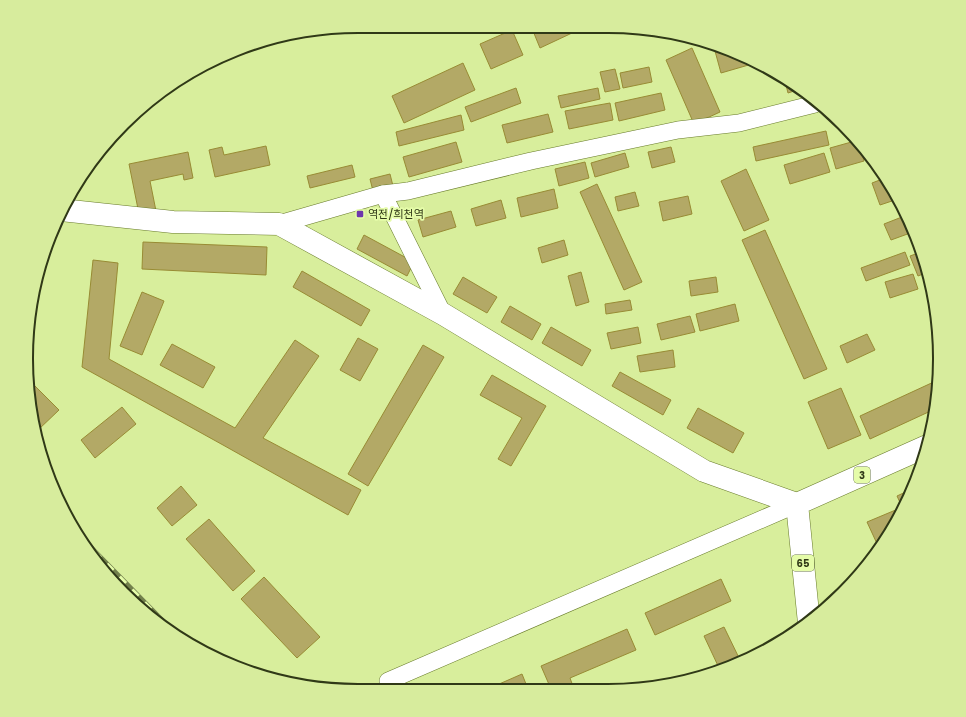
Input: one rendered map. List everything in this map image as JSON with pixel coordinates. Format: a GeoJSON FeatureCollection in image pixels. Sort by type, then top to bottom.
{"type":"FeatureCollection","features":[{"type":"Feature","properties":{"kind":"street"},"geometry":{"type":"LineString","coordinates":[[69,211],[173,222],[279,224],[383,194],[408,191],[531,160],[670,132],[739,123],[812,105]]}},
{"type":"Feature","properties":{"kind":"street"},"geometry":{"type":"LineString","coordinates":[[383,194],[442,314]]}},
{"type":"Feature","properties":{"kind":"street"},"geometry":{"type":"LineString","coordinates":[[279,224],[442,314],[704,471],[797,504]]}},
{"type":"Feature","properties":{"kind":"street","name":"3"},"geometry":{"type":"LineString","coordinates":[[797,504],[920,449]]}},
{"type":"Feature","properties":{"kind":"street"},"geometry":{"type":"LineString","coordinates":[[388,681],[797,504]]}},
{"type":"Feature","properties":{"kind":"street","name":"65"},"geometry":{"type":"LineString","coordinates":[[797,504],[808,615]]}},
{"type":"Feature","properties":{"kind":"building"},"geometry":{"type":"Polygon","coordinates":[[[505,33],[513,33],[523,55],[491,69],[480,44],[505,33]]]}},
{"type":"Feature","properties":{"kind":"building"},"geometry":{"type":"Polygon","coordinates":[[[534,33],[572,33],[540,48],[534,33]]]}},
{"type":"Feature","properties":{"kind":"building"},"geometry":{"type":"Polygon","coordinates":[[[692,48],[720,112],[694,124],[666,60],[692,48]]]}},
{"type":"Feature","properties":{"kind":"building"},"geometry":{"type":"Polygon","coordinates":[[[715,51],[747,65],[721,73],[715,51]]]}},
{"type":"Feature","properties":{"kind":"building"},"geometry":{"type":"Polygon","coordinates":[[[463,63],[475,90],[404,123],[392,96],[463,63]]]}},
{"type":"Feature","properties":{"kind":"building"},"geometry":{"type":"Polygon","coordinates":[[[649,67],[652,82],[623,88],[620,73],[649,67]]]}},
{"type":"Feature","properties":{"kind":"building"},"geometry":{"type":"Polygon","coordinates":[[[615,69],[620,89],[605,92],[600,72],[615,69]]]}},
{"type":"Feature","properties":{"kind":"building"},"geometry":{"type":"Polygon","coordinates":[[[787,87],[793,91],[788,93],[787,87]]]}},
{"type":"Feature","properties":{"kind":"building"},"geometry":{"type":"Polygon","coordinates":[[[516,88],[521,103],[471,122],[465,107],[516,88]]]}},
{"type":"Feature","properties":{"kind":"building"},"geometry":{"type":"Polygon","coordinates":[[[598,88],[600,99],[561,108],[558,96],[598,88]]]}},
{"type":"Feature","properties":{"kind":"building"},"geometry":{"type":"Polygon","coordinates":[[[661,93],[665,110],[619,121],[615,103],[661,93]]]}},
{"type":"Feature","properties":{"kind":"building"},"geometry":{"type":"Polygon","coordinates":[[[610,103],[613,120],[569,129],[565,111],[610,103]]]}},
{"type":"Feature","properties":{"kind":"building"},"geometry":{"type":"Polygon","coordinates":[[[548,114],[553,132],[507,143],[502,125],[548,114]]]}},
{"type":"Feature","properties":{"kind":"building"},"geometry":{"type":"Polygon","coordinates":[[[461,115],[464,130],[399,146],[396,132],[461,115]]]}},
{"type":"Feature","properties":{"kind":"building"},"geometry":{"type":"Polygon","coordinates":[[[826,131],[829,145],[756,161],[753,147],[826,131]]]}},
{"type":"Feature","properties":{"kind":"building"},"geometry":{"type":"Polygon","coordinates":[[[456,142],[462,162],[409,177],[403,157],[456,142]]]}},
{"type":"Feature","properties":{"kind":"building"},"geometry":{"type":"Polygon","coordinates":[[[850,142],[863,156],[864,161],[836,169],[830,148],[850,142]]]}},
{"type":"Feature","properties":{"kind":"building"},"geometry":{"type":"Polygon","coordinates":[[[266,146],[270,165],[215,177],[209,150],[222,147],[224,155],[266,146]]]}},
{"type":"Feature","properties":{"kind":"building"},"geometry":{"type":"Polygon","coordinates":[[[671,147],[675,162],[652,168],[648,152],[671,147]]]}},
{"type":"Feature","properties":{"kind":"building"},"geometry":{"type":"Polygon","coordinates":[[[188,152],[193,178],[184,180],[183,174],[150,181],[156,211],[139,214],[129,164],[188,152]]]}},
{"type":"Feature","properties":{"kind":"building"},"geometry":{"type":"Polygon","coordinates":[[[625,153],[629,167],[595,177],[591,163],[625,153]]]}},
{"type":"Feature","properties":{"kind":"building"},"geometry":{"type":"Polygon","coordinates":[[[824,153],[830,172],[790,184],[784,165],[824,153]]]}},
{"type":"Feature","properties":{"kind":"building"},"geometry":{"type":"Polygon","coordinates":[[[585,162],[589,178],[559,186],[555,169],[585,162]]]}},
{"type":"Feature","properties":{"kind":"building"},"geometry":{"type":"Polygon","coordinates":[[[352,165],[355,177],[310,188],[307,176],[352,165]]]}},
{"type":"Feature","properties":{"kind":"building"},"geometry":{"type":"Polygon","coordinates":[[[746,169],[769,220],[744,231],[721,181],[746,169]]]}},
{"type":"Feature","properties":{"kind":"building"},"geometry":{"type":"Polygon","coordinates":[[[390,174],[393,186],[373,191],[370,179],[390,174]]]}},
{"type":"Feature","properties":{"kind":"building"},"geometry":{"type":"Polygon","coordinates":[[[879,180],[892,201],[880,205],[872,183],[879,180]]]}},
{"type":"Feature","properties":{"kind":"building"},"geometry":{"type":"Polygon","coordinates":[[[597,184],[642,282],[624,290],[580,192],[597,184]]]}},
{"type":"Feature","properties":{"kind":"building"},"geometry":{"type":"Polygon","coordinates":[[[554,189],[558,208],[521,217],[517,198],[554,189]]]}},
{"type":"Feature","properties":{"kind":"building"},"geometry":{"type":"Polygon","coordinates":[[[635,192],[639,206],[618,211],[615,197],[635,192]]]}},
{"type":"Feature","properties":{"kind":"building"},"geometry":{"type":"Polygon","coordinates":[[[688,196],[692,214],[663,221],[659,202],[688,196]]]}},
{"type":"Feature","properties":{"kind":"building"},"geometry":{"type":"Polygon","coordinates":[[[501,200],[506,218],[476,226],[471,209],[501,200]]]}},
{"type":"Feature","properties":{"kind":"building"},"geometry":{"type":"Polygon","coordinates":[[[451,211],[456,227],[423,237],[418,220],[451,211]]]}},
{"type":"Feature","properties":{"kind":"building"},"geometry":{"type":"Polygon","coordinates":[[[900,218],[908,234],[891,240],[884,224],[900,218]]]}},
{"type":"Feature","properties":{"kind":"building"},"geometry":{"type":"Polygon","coordinates":[[[765,230],[827,369],[804,379],[742,240],[765,230]]]}},
{"type":"Feature","properties":{"kind":"building"},"geometry":{"type":"Polygon","coordinates":[[[364,235],[414,262],[407,276],[357,249],[364,235]]]}},
{"type":"Feature","properties":{"kind":"building"},"geometry":{"type":"Polygon","coordinates":[[[564,240],[568,255],[542,263],[538,248],[564,240]]]}},
{"type":"Feature","properties":{"kind":"building"},"geometry":{"type":"Polygon","coordinates":[[[143,242],[267,247],[266,275],[142,269],[143,242]]]}},
{"type":"Feature","properties":{"kind":"building"},"geometry":{"type":"Polygon","coordinates":[[[905,252],[910,265],[866,281],[861,268],[905,252]]]}},
{"type":"Feature","properties":{"kind":"building"},"geometry":{"type":"Polygon","coordinates":[[[916,254],[922,274],[918,276],[910,256],[916,254]]]}},
{"type":"Feature","properties":{"kind":"building"},"geometry":{"type":"Polygon","coordinates":[[[93,260],[118,263],[109,359],[235,428],[295,340],[319,356],[263,438],[361,490],[348,515],[82,367],[93,260]]]}},
{"type":"Feature","properties":{"kind":"building"},"geometry":{"type":"Polygon","coordinates":[[[302,271],[370,310],[361,326],[293,287],[302,271]]]}},
{"type":"Feature","properties":{"kind":"building"},"geometry":{"type":"Polygon","coordinates":[[[581,272],[589,302],[576,306],[568,276],[581,272]]]}},
{"type":"Feature","properties":{"kind":"building"},"geometry":{"type":"Polygon","coordinates":[[[913,274],[918,289],[890,298],[885,282],[913,274]]]}},
{"type":"Feature","properties":{"kind":"building"},"geometry":{"type":"Polygon","coordinates":[[[463,277],[497,297],[487,313],[453,294],[463,277]]]}},
{"type":"Feature","properties":{"kind":"building"},"geometry":{"type":"Polygon","coordinates":[[[716,277],[718,292],[691,296],[689,281],[716,277]]]}},
{"type":"Feature","properties":{"kind":"building"},"geometry":{"type":"Polygon","coordinates":[[[142,292],[164,301],[142,355],[120,346],[142,292]]]}},
{"type":"Feature","properties":{"kind":"building"},"geometry":{"type":"Polygon","coordinates":[[[630,300],[632,310],[606,314],[605,304],[630,300]]]}},
{"type":"Feature","properties":{"kind":"building"},"geometry":{"type":"Polygon","coordinates":[[[735,304],[739,321],[700,331],[696,314],[735,304]]]}},
{"type":"Feature","properties":{"kind":"building"},"geometry":{"type":"Polygon","coordinates":[[[510,306],[541,324],[532,340],[501,322],[510,306]]]}},
{"type":"Feature","properties":{"kind":"building"},"geometry":{"type":"Polygon","coordinates":[[[690,316],[695,332],[661,340],[657,324],[690,316]]]}},
{"type":"Feature","properties":{"kind":"building"},"geometry":{"type":"Polygon","coordinates":[[[551,327],[591,350],[582,366],[542,343],[551,327]]]}},
{"type":"Feature","properties":{"kind":"building"},"geometry":{"type":"Polygon","coordinates":[[[638,327],[641,343],[611,349],[607,333],[638,327]]]}},
{"type":"Feature","properties":{"kind":"building"},"geometry":{"type":"Polygon","coordinates":[[[867,334],[875,350],[847,363],[840,346],[867,334]]]}},
{"type":"Feature","properties":{"kind":"building"},"geometry":{"type":"Polygon","coordinates":[[[358,338],[378,349],[360,381],[340,370],[358,338]]]}},
{"type":"Feature","properties":{"kind":"building"},"geometry":{"type":"Polygon","coordinates":[[[172,344],[215,367],[203,388],[160,365],[172,344]]]}},
{"type":"Feature","properties":{"kind":"building"},"geometry":{"type":"Polygon","coordinates":[[[423,345],[444,357],[368,486],[348,474],[423,345]]]}},
{"type":"Feature","properties":{"kind":"building"},"geometry":{"type":"Polygon","coordinates":[[[673,350],[675,367],[640,372],[637,356],[673,350]]]}},
{"type":"Feature","properties":{"kind":"building"},"geometry":{"type":"Polygon","coordinates":[[[620,372],[671,400],[663,415],[612,386],[620,372]]]}},
{"type":"Feature","properties":{"kind":"building"},"geometry":{"type":"Polygon","coordinates":[[[492,375],[546,406],[511,466],[498,459],[522,418],[480,395],[492,375]]]}},
{"type":"Feature","properties":{"kind":"building"},"geometry":{"type":"Polygon","coordinates":[[[932,383],[928,412],[870,439],[860,416],[932,383]]]}},
{"type":"Feature","properties":{"kind":"building"},"geometry":{"type":"Polygon","coordinates":[[[35,386],[59,410],[40,428],[35,386]]]}},
{"type":"Feature","properties":{"kind":"building"},"geometry":{"type":"Polygon","coordinates":[[[841,388],[861,435],[828,449],[808,402],[841,388]]]}},
{"type":"Feature","properties":{"kind":"building"},"geometry":{"type":"Polygon","coordinates":[[[122,407],[136,424],[95,458],[81,440],[122,407]]]}},
{"type":"Feature","properties":{"kind":"building"},"geometry":{"type":"Polygon","coordinates":[[[698,408],[744,433],[733,453],[687,428],[698,408]]]}},
{"type":"Feature","properties":{"kind":"building"},"geometry":{"type":"Polygon","coordinates":[[[181,486],[197,505],[172,526],[157,508],[181,486]]]}},
{"type":"Feature","properties":{"kind":"building"},"geometry":{"type":"Polygon","coordinates":[[[903,493],[899,501],[897,496],[903,493]]]}},
{"type":"Feature","properties":{"kind":"building"},"geometry":{"type":"Polygon","coordinates":[[[895,510],[876,542],[867,522],[895,510]]]}},
{"type":"Feature","properties":{"kind":"building"},"geometry":{"type":"Polygon","coordinates":[[[209,519],[255,571],[233,591],[186,539],[209,519]]]}},
{"type":"Feature","properties":{"kind":"building"},"geometry":{"type":"Polygon","coordinates":[[[264,577],[320,637],[297,658],[241,599],[264,577]]]}},
{"type":"Feature","properties":{"kind":"building"},"geometry":{"type":"Polygon","coordinates":[[[721,579],[731,601],[655,635],[645,613],[721,579]]]}},
{"type":"Feature","properties":{"kind":"building"},"geometry":{"type":"Polygon","coordinates":[[[724,627],[738,656],[718,665],[704,636],[724,627]]]}},
{"type":"Feature","properties":{"kind":"building"},"geometry":{"type":"Polygon","coordinates":[[[627,629],[636,650],[570,678],[572,684],[549,684],[541,666],[627,629]]]}},
{"type":"Feature","properties":{"kind":"building"},"geometry":{"type":"Polygon","coordinates":[[[522,674],[526,684],[499,684],[522,674]]]}},
{"type":"Feature","properties":{"kind":"railway"},"geometry":{"type":"LineString","coordinates":[[99,555],[156,613]]}},
{"type":"Feature","properties":{"kind":"place","name":"역전/희천역"},"geometry":{"type":"Point","coordinates":[360,214]}}]}
